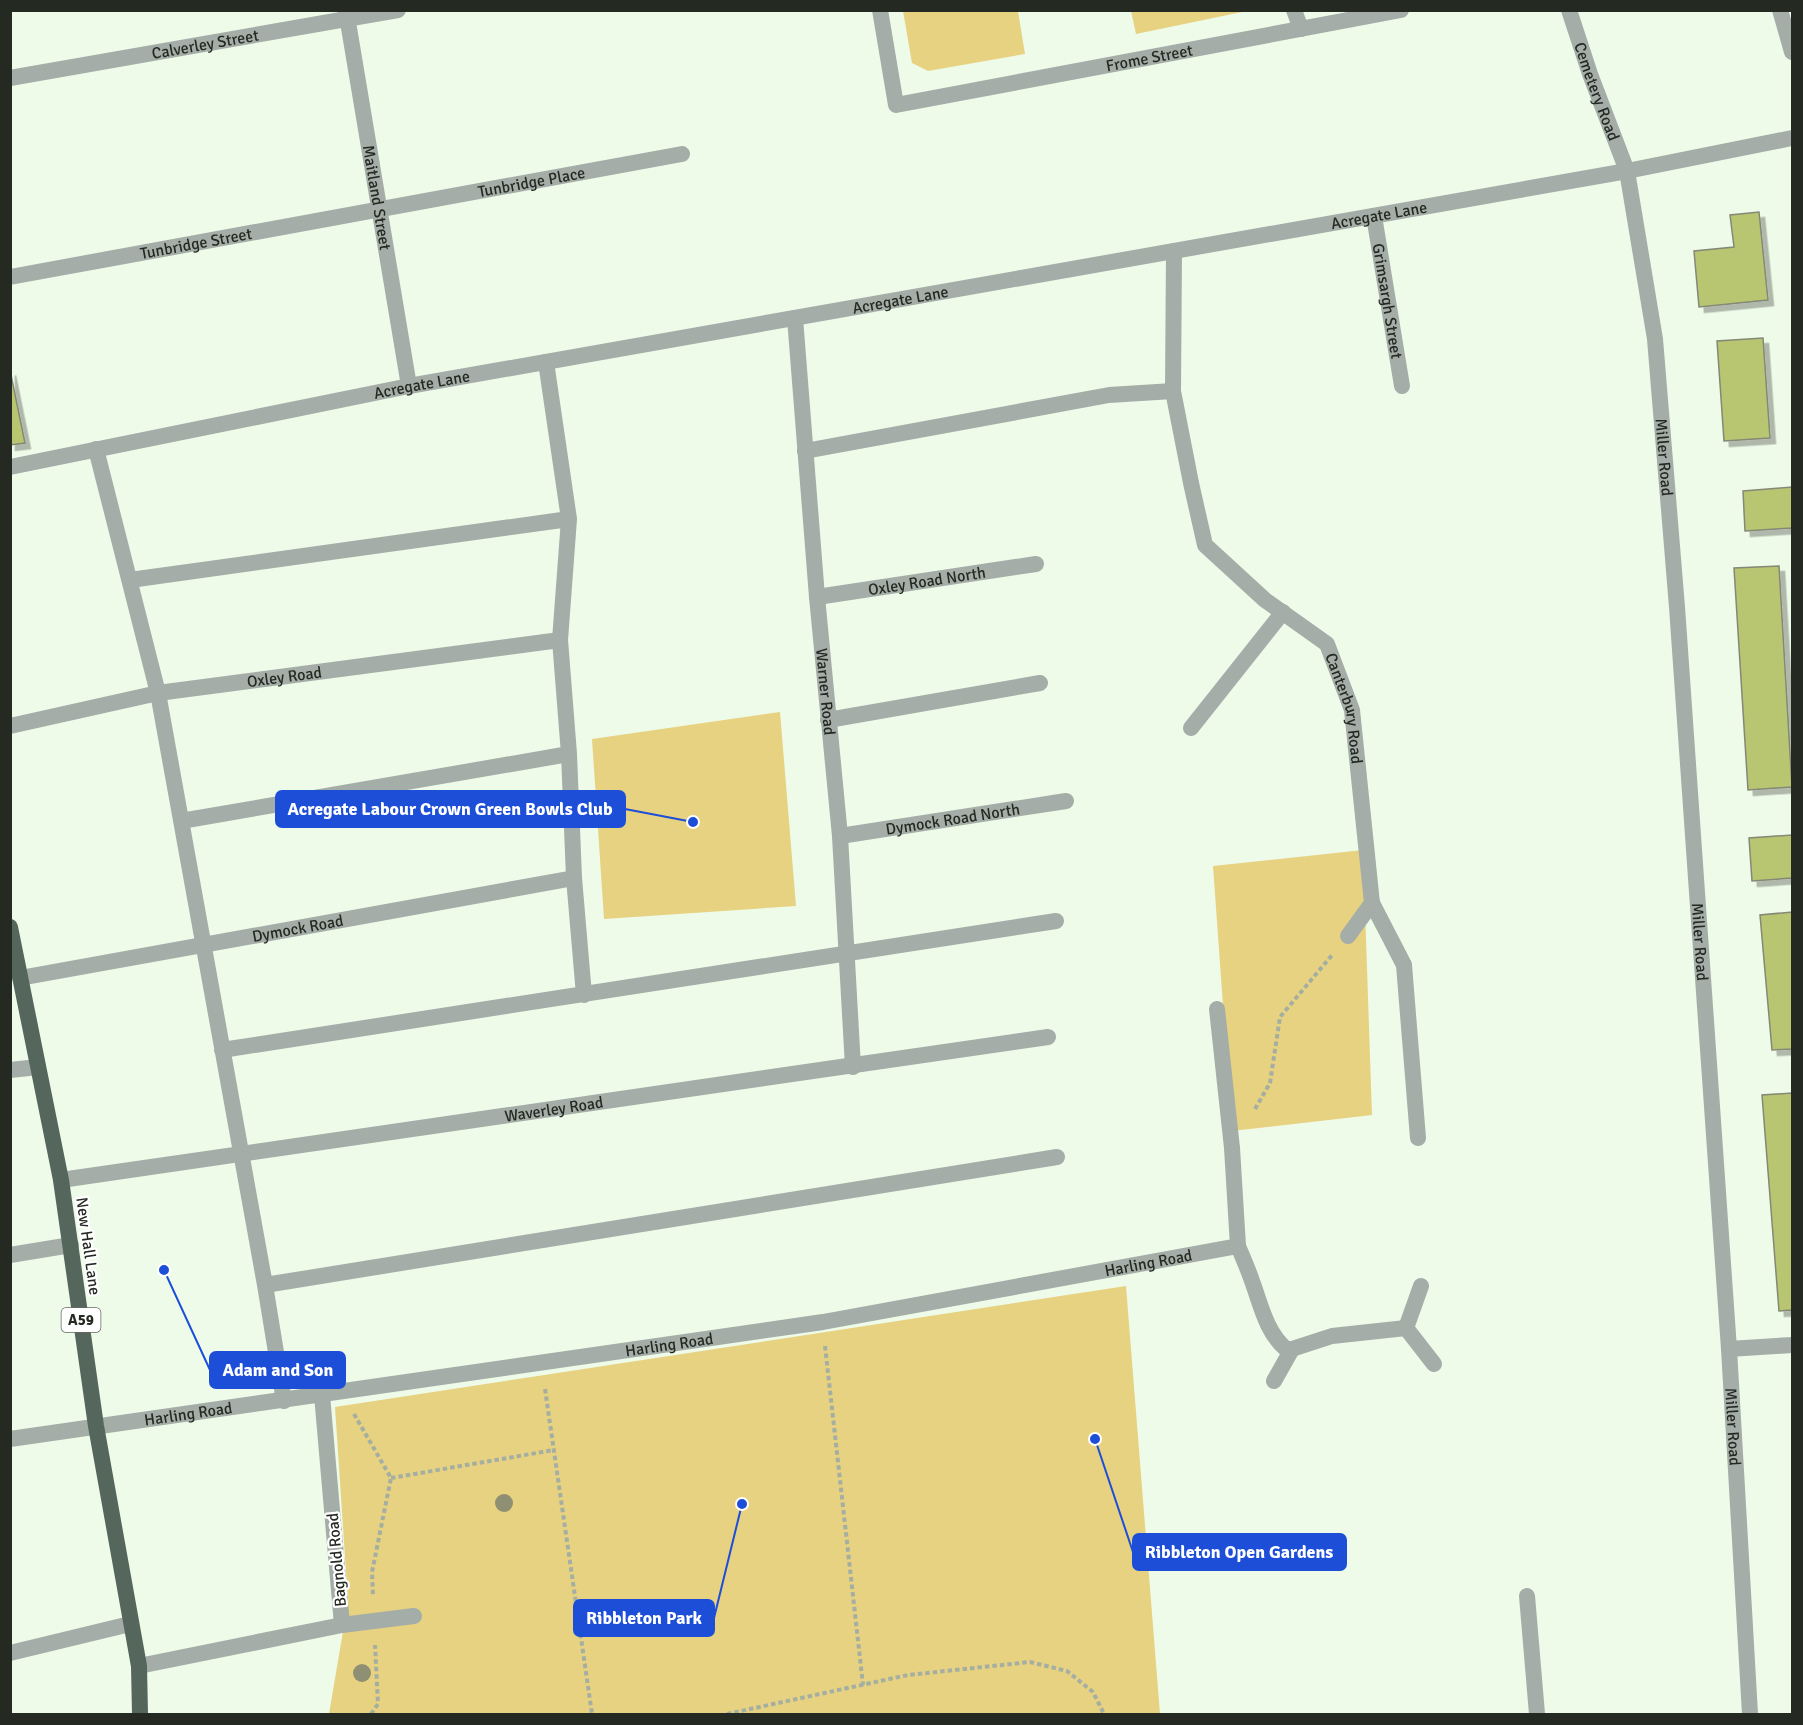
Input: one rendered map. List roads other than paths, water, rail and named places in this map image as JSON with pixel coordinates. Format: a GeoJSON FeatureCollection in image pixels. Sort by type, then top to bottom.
{"type":"FeatureCollection","features":[{"type":"Feature","properties":{"kind":"highway","name":"New Hall Lane"},"geometry":{"type":"LineString","coordinates":[[10,927],[61,1180],[96,1426],[139,1666],[140,1714]]}},
{"type":"Feature","properties":{"kind":"street","name":"Calverley Street"},"geometry":{"type":"LineString","coordinates":[[10,78],[346,15],[398,10]]}},
{"type":"Feature","properties":{"kind":"street","name":"Frome Street"},"geometry":{"type":"LineString","coordinates":[[880,10],[896,105],[1401,10]]}},
{"type":"Feature","properties":{"kind":"street"},"geometry":{"type":"LineString","coordinates":[[1294,10],[1301,29]]}},
{"type":"Feature","properties":{"kind":"street","name":"Cemetery Road"},"geometry":{"type":"LineString","coordinates":[[1569,10],[1590,74],[1627,171]]}},
{"type":"Feature","properties":{"kind":"street"},"geometry":{"type":"LineString","coordinates":[[1780,10],[1792,52]]}},
{"type":"Feature","properties":{"kind":"street","name":"Maitland Street"},"geometry":{"type":"LineString","coordinates":[[346,15],[409,386]]}},
{"type":"Feature","properties":{"kind":"street","name":"Acregate Lane"},"geometry":{"type":"LineString","coordinates":[[10,467],[409,386],[1627,171],[1792,138]]}},
{"type":"Feature","properties":{"kind":"street","name":"Tunbridge Place"},"geometry":{"type":"LineString","coordinates":[[380,209],[682,154]]}},
{"type":"Feature","properties":{"kind":"street","name":"Miller Road"},"geometry":{"type":"LineString","coordinates":[[1627,171],[1656,351],[1678,619],[1729,1349],[1750,1714]]}},
{"type":"Feature","properties":{"kind":"street","name":"Tunbridge Street"},"geometry":{"type":"LineString","coordinates":[[10,277],[380,209]]}},
{"type":"Feature","properties":{"kind":"street","name":"Grimsargh Street"},"geometry":{"type":"LineString","coordinates":[[1374,216],[1402,386]]}},
{"type":"Feature","properties":{"kind":"street","name":"Canterbury Road"},"geometry":{"type":"LineString","coordinates":[[1174,251],[1173,391],[1205,545],[1266,600],[1327,644],[1352,711],[1372,903]]}},
{"type":"Feature","properties":{"kind":"street","name":"Warner Road"},"geometry":{"type":"LineString","coordinates":[[795,318],[817,597],[840,836],[853,1067]]}},
{"type":"Feature","properties":{"kind":"street"},"geometry":{"type":"LineString","coordinates":[[546,362],[569,519],[560,640],[570,754],[574,878],[584,995]]}},
{"type":"Feature","properties":{"kind":"street"},"geometry":{"type":"LineString","coordinates":[[806,451],[1110,395],[1173,391]]}},
{"type":"Feature","properties":{"kind":"street"},"geometry":{"type":"LineString","coordinates":[[96,450],[158,693],[284,1401]]}},
{"type":"Feature","properties":{"kind":"street"},"geometry":{"type":"LineString","coordinates":[[130,580],[569,519]]}},
{"type":"Feature","properties":{"kind":"street","name":"Oxley Road North"},"geometry":{"type":"LineString","coordinates":[[817,597],[1036,564]]}},
{"type":"Feature","properties":{"kind":"street"},"geometry":{"type":"LineString","coordinates":[[1191,728],[1283,612]]}},
{"type":"Feature","properties":{"kind":"street","name":"Oxley Road"},"geometry":{"type":"LineString","coordinates":[[10,726],[158,693],[560,640]]}},
{"type":"Feature","properties":{"kind":"street"},"geometry":{"type":"LineString","coordinates":[[828,720],[1040,683]]}},
{"type":"Feature","properties":{"kind":"street"},"geometry":{"type":"LineString","coordinates":[[181,820],[570,754]]}},
{"type":"Feature","properties":{"kind":"street","name":"Dymock Road North"},"geometry":{"type":"LineString","coordinates":[[840,836],[1066,801]]}},
{"type":"Feature","properties":{"kind":"street","name":"Dymock Road"},"geometry":{"type":"LineString","coordinates":[[20,978],[574,878]]}},
{"type":"Feature","properties":{"kind":"street"},"geometry":{"type":"LineString","coordinates":[[1348,936],[1372,903],[1404,965],[1418,1138]]}},
{"type":"Feature","properties":{"kind":"street"},"geometry":{"type":"LineString","coordinates":[[222,1050],[1056,921]]}},
{"type":"Feature","properties":{"kind":"street"},"geometry":{"type":"LineString","coordinates":[[1217,1009],[1232,1148],[1238,1246],[1263,1314],[1275,1336],[1286,1349],[1292,1349],[1340,1334],[1406,1328]]}},
{"type":"Feature","properties":{"kind":"street","name":"Waverley Road"},"geometry":{"type":"LineString","coordinates":[[61,1180],[1048,1037]]}},
{"type":"Feature","properties":{"kind":"street"},"geometry":{"type":"LineString","coordinates":[[10,1070],[38,1067]]}},
{"type":"Feature","properties":{"kind":"street"},"geometry":{"type":"LineString","coordinates":[[265,1285],[1057,1157]]}},
{"type":"Feature","properties":{"kind":"street"},"geometry":{"type":"LineString","coordinates":[[10,1256],[70,1245]]}},
{"type":"Feature","properties":{"kind":"street","name":"Harling Road"},"geometry":{"type":"LineString","coordinates":[[10,1439],[823,1322],[1238,1246]]}},
{"type":"Feature","properties":{"kind":"street"},"geometry":{"type":"LineString","coordinates":[[1406,1328],[1421,1286]]}},
{"type":"Feature","properties":{"kind":"street"},"geometry":{"type":"LineString","coordinates":[[1406,1328],[1434,1364]]}},
{"type":"Feature","properties":{"kind":"street"},"geometry":{"type":"LineString","coordinates":[[1729,1349],[1792,1346]]}},
{"type":"Feature","properties":{"kind":"street"},"geometry":{"type":"LineString","coordinates":[[1274,1381],[1292,1349]]}},
{"type":"Feature","properties":{"kind":"street","name":"Bagnold Road"},"geometry":{"type":"LineString","coordinates":[[139,1666],[342,1625],[322,1395]]}},
{"type":"Feature","properties":{"kind":"street"},"geometry":{"type":"LineString","coordinates":[[1527,1596],[1537,1714]]}},
{"type":"Feature","properties":{"kind":"street"},"geometry":{"type":"LineString","coordinates":[[342,1625],[414,1616]]}},
{"type":"Feature","properties":{"kind":"street"},"geometry":{"type":"LineString","coordinates":[[10,1653],[130,1624]]}},
{"type":"Feature","properties":{"kind":"place","name":"Acregate Labour Crown Green Bowls Club"},"geometry":{"type":"Point","coordinates":[693,822]}},
{"type":"Feature","properties":{"kind":"place","name":"Adam and Son"},"geometry":{"type":"Point","coordinates":[164,1270]}},
{"type":"Feature","properties":{"kind":"place","name":"Ribbleton Open Gardens"},"geometry":{"type":"Point","coordinates":[1095,1439]}},
{"type":"Feature","properties":{"kind":"place","name":"Ribbleton Park"},"geometry":{"type":"Point","coordinates":[742,1504]}}]}
